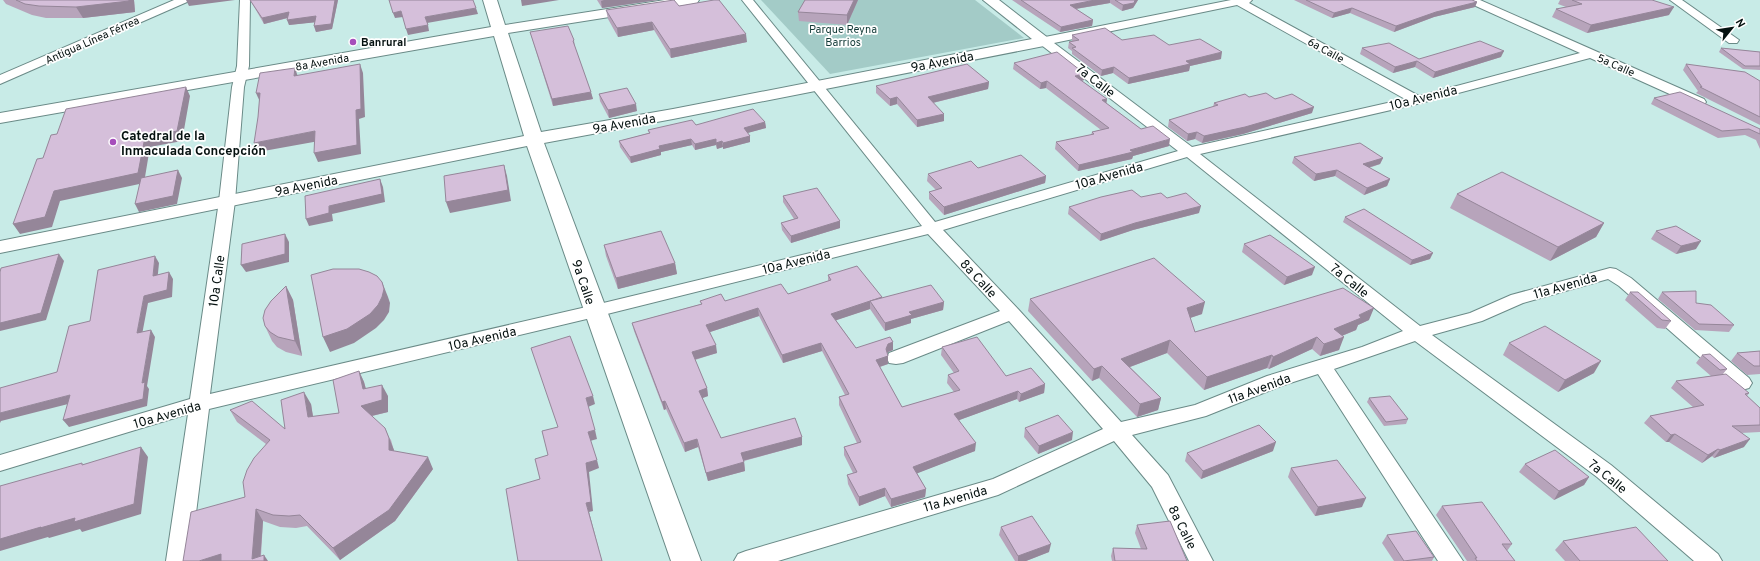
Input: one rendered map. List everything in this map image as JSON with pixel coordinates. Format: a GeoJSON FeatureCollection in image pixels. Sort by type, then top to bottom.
{"type":"FeatureCollection","features":[{"type":"Feature","properties":{"kind":"street","name":"Antigua Línea Férrea"},"geometry":{"type":"LineString","coordinates":[[0,80],[183,0]]}},
{"type":"Feature","properties":{"kind":"street","name":"10a Calle"},"geometry":{"type":"LineString","coordinates":[[178,561],[227,200],[238,87],[241,76],[246,0]]}},
{"type":"Feature","properties":{"kind":"street","name":"9a Calle"},"geometry":{"type":"LineString","coordinates":[[490,0],[534,139],[686,561]]}},
{"type":"Feature","properties":{"kind":"street","name":"8a Avenida"},"geometry":{"type":"LineString","coordinates":[[0,118],[500,30],[692,0]]}},
{"type":"Feature","properties":{"kind":"street","name":"8a Calle"},"geometry":{"type":"LineString","coordinates":[[748,0],[932,228],[1012,313],[1160,481],[1201,561]]}},
{"type":"Feature","properties":{"kind":"street","name":"7a Calle"},"geometry":{"type":"LineString","coordinates":[[990,0],[1189,152],[1416,333],[1604,471],[1710,561]]}},
{"type":"Feature","properties":{"kind":"street","name":"5a Calle"},"geometry":{"type":"LineString","coordinates":[[1471,0],[1713,109]]}},
{"type":"Feature","properties":{"kind":"street"},"geometry":{"type":"LineString","coordinates":[[1675,0],[1733,40]]}},
{"type":"Feature","properties":{"kind":"street","name":"9a Avenida"},"geometry":{"type":"LineString","coordinates":[[0,247],[534,139],[673,114],[1241,1]]}},
{"type":"Feature","properties":{"kind":"street","name":"6a Calle"},"geometry":{"type":"LineString","coordinates":[[1241,1],[1416,100]]}},
{"type":"Feature","properties":{"kind":"street","name":"10a Avenida"},"geometry":{"type":"LineString","coordinates":[[0,462],[199,404],[595,311],[932,228],[1189,152],[1416,100],[1591,54]]}},
{"type":"Feature","properties":{"kind":"street","name":"11a Avenida"},"geometry":{"type":"LineString","coordinates":[[746,561],[950,498],[998,486],[1117,431],[1199,411],[1274,381],[1416,333],[1476,317],[1517,299],[1610,273],[1625,282],[1742,383]]}},
{"type":"Feature","properties":{"kind":"street"},"geometry":{"type":"LineString","coordinates":[[896,358],[1012,313]]}},
{"type":"Feature","properties":{"kind":"street"},"geometry":{"type":"LineString","coordinates":[[1322,366],[1451,561]]}},
{"type":"Feature","properties":{"kind":"green space","name":"Parque Reyna Barrios"},"geometry":{"type":"Polygon","coordinates":[[[761,0],[975,0],[1024,38],[830,74],[761,0]]]}},
{"type":"Feature","properties":{"kind":"building"},"geometry":{"type":"Polygon","coordinates":[[[16,0],[129,1],[76,7],[39,6],[25,4],[16,0]]]}},
{"type":"Feature","properties":{"kind":"building"},"geometry":{"type":"Polygon","coordinates":[[[250,0],[335,0],[331,24],[314,26],[316,16],[287,20],[289,12],[262,18],[250,0]]]}},
{"type":"Feature","properties":{"kind":"building"},"geometry":{"type":"Polygon","coordinates":[[[389,0],[473,0],[476,8],[425,17],[428,25],[406,29],[401,11],[393,13],[389,0]]]}},
{"type":"Feature","properties":{"kind":"building"},"geometry":{"type":"Polygon","coordinates":[[[674,0],[679,6],[719,0],[746,34],[670,49],[652,22],[617,28],[606,10],[674,0]]]}},
{"type":"Feature","properties":{"kind":"building"},"geometry":{"type":"Polygon","coordinates":[[[805,0],[854,0],[847,15],[798,12],[805,0]]]}},
{"type":"Feature","properties":{"kind":"building"},"geometry":{"type":"Polygon","coordinates":[[[1021,0],[1095,0],[1070,5],[1093,20],[1061,27],[1021,0]]]}},
{"type":"Feature","properties":{"kind":"building"},"geometry":{"type":"Polygon","coordinates":[[[1115,0],[1135,0],[1134,3],[1123,5],[1115,0]]]}},
{"type":"Feature","properties":{"kind":"building"},"geometry":{"type":"Polygon","coordinates":[[[1306,0],[1472,0],[1477,2],[1436,12],[1396,26],[1352,8],[1334,13],[1306,0]]]}},
{"type":"Feature","properties":{"kind":"building"},"geometry":{"type":"Polygon","coordinates":[[[1572,0],[1652,0],[1674,7],[1591,25],[1556,9],[1582,4],[1572,0]]]}},
{"type":"Feature","properties":{"kind":"building"},"geometry":{"type":"Polygon","coordinates":[[[568,26],[591,92],[552,99],[530,32],[568,26]]]}},
{"type":"Feature","properties":{"kind":"building"},"geometry":{"type":"Polygon","coordinates":[[[1105,28],[1122,40],[1154,35],[1169,45],[1200,39],[1222,52],[1186,61],[1190,64],[1129,78],[1114,67],[1102,70],[1072,48],[1076,47],[1069,42],[1079,40],[1072,35],[1105,28]]]}},
{"type":"Feature","properties":{"kind":"building"},"geometry":{"type":"Polygon","coordinates":[[[1480,41],[1504,51],[1435,72],[1417,61],[1395,67],[1362,48],[1389,43],[1419,59],[1480,41]]]}},
{"type":"Feature","properties":{"kind":"building"},"geometry":{"type":"Polygon","coordinates":[[[1721,48],[1760,52],[1760,66],[1745,66],[1721,48]]]}},
{"type":"Feature","properties":{"kind":"building"},"geometry":{"type":"Polygon","coordinates":[[[1057,52],[1085,74],[1075,76],[1107,99],[1102,100],[1141,129],[1153,126],[1170,139],[1130,150],[1133,152],[1079,165],[1056,142],[1094,134],[1092,132],[1109,128],[1047,81],[1041,83],[1014,63],[1057,52]]]}},
{"type":"Feature","properties":{"kind":"building"},"geometry":{"type":"Polygon","coordinates":[[[360,64],[361,109],[356,110],[357,145],[314,153],[315,131],[254,143],[260,93],[256,93],[260,73],[295,68],[294,76],[360,64]]]}},
{"type":"Feature","properties":{"kind":"building"},"geometry":{"type":"Polygon","coordinates":[[[967,64],[989,82],[928,97],[944,114],[917,120],[897,97],[890,99],[876,86],[967,64]]]}},
{"type":"Feature","properties":{"kind":"building"},"geometry":{"type":"Polygon","coordinates":[[[1686,64],[1745,72],[1760,81],[1760,117],[1700,87],[1702,87],[1686,64]]]}},
{"type":"Feature","properties":{"kind":"building"},"geometry":{"type":"Polygon","coordinates":[[[186,87],[177,131],[145,137],[138,173],[54,191],[45,217],[13,224],[37,159],[43,158],[51,135],[57,134],[66,109],[186,87]]]}},
{"type":"Feature","properties":{"kind":"building"},"geometry":{"type":"Polygon","coordinates":[[[627,88],[636,104],[608,110],[599,94],[627,88]]]}},
{"type":"Feature","properties":{"kind":"building"},"geometry":{"type":"Polygon","coordinates":[[[1680,92],[1760,129],[1760,134],[1749,129],[1722,131],[1654,98],[1680,92]]]}},
{"type":"Feature","properties":{"kind":"building"},"geometry":{"type":"Polygon","coordinates":[[[1266,93],[1275,99],[1292,94],[1314,107],[1245,127],[1204,136],[1197,132],[1188,134],[1169,120],[1218,105],[1214,103],[1245,94],[1249,97],[1266,93]]]}},
{"type":"Feature","properties":{"kind":"building"},"geometry":{"type":"Polygon","coordinates":[[[753,109],[765,122],[744,128],[750,136],[723,143],[722,141],[716,143],[716,139],[695,144],[691,139],[659,146],[660,149],[630,157],[619,141],[650,133],[648,130],[692,120],[696,125],[753,109]]]}},
{"type":"Feature","properties":{"kind":"building"},"geometry":{"type":"Polygon","coordinates":[[[1360,143],[1383,158],[1363,164],[1390,179],[1367,188],[1337,170],[1316,174],[1294,157],[1360,143]]]}},
{"type":"Feature","properties":{"kind":"building"},"geometry":{"type":"Polygon","coordinates":[[[1021,155],[1046,176],[944,207],[929,192],[942,188],[928,174],[971,161],[978,168],[1021,155]]]}},
{"type":"Feature","properties":{"kind":"building"},"geometry":{"type":"Polygon","coordinates":[[[504,165],[508,190],[446,202],[444,176],[504,165]]]}},
{"type":"Feature","properties":{"kind":"building"},"geometry":{"type":"Polygon","coordinates":[[[178,170],[173,196],[135,204],[141,178],[178,170]]]}},
{"type":"Feature","properties":{"kind":"building"},"geometry":{"type":"Polygon","coordinates":[[[1502,172],[1604,223],[1558,247],[1457,194],[1502,172]]]}},
{"type":"Feature","properties":{"kind":"building"},"geometry":{"type":"Polygon","coordinates":[[[380,179],[382,194],[329,206],[329,213],[306,219],[305,196],[380,179]]]}},
{"type":"Feature","properties":{"kind":"building"},"geometry":{"type":"Polygon","coordinates":[[[817,188],[840,221],[791,236],[781,223],[798,218],[783,196],[817,188]]]}},
{"type":"Feature","properties":{"kind":"building"},"geometry":{"type":"Polygon","coordinates":[[[1132,190],[1141,197],[1161,193],[1167,198],[1186,193],[1201,206],[1135,223],[1101,234],[1069,207],[1101,197],[1132,190]]]}},
{"type":"Feature","properties":{"kind":"building"},"geometry":{"type":"Polygon","coordinates":[[[1364,209],[1433,253],[1412,260],[1345,217],[1364,209]]]}},
{"type":"Feature","properties":{"kind":"building"},"geometry":{"type":"Polygon","coordinates":[[[1676,226],[1701,241],[1681,246],[1656,231],[1676,226]]]}},
{"type":"Feature","properties":{"kind":"building"},"geometry":{"type":"Polygon","coordinates":[[[661,231],[675,263],[616,278],[604,245],[661,231]]]}},
{"type":"Feature","properties":{"kind":"building"},"geometry":{"type":"Polygon","coordinates":[[[285,234],[285,254],[241,265],[242,244],[285,234]]]}},
{"type":"Feature","properties":{"kind":"building"},"geometry":{"type":"Polygon","coordinates":[[[1270,235],[1315,267],[1287,277],[1244,244],[1270,235]]]}},
{"type":"Feature","properties":{"kind":"building"},"geometry":{"type":"Polygon","coordinates":[[[59,254],[41,313],[0,323],[1,268],[59,254]]]}},
{"type":"Feature","properties":{"kind":"building"},"geometry":{"type":"Polygon","coordinates":[[[155,256],[153,276],[169,272],[167,290],[144,296],[137,333],[151,330],[142,383],[145,382],[143,399],[63,420],[70,395],[0,413],[0,388],[57,372],[69,326],[90,321],[98,270],[155,256]]]}},
{"type":"Feature","properties":{"kind":"building"},"geometry":{"type":"Polygon","coordinates":[[[1154,258],[1205,302],[1187,308],[1195,332],[1343,288],[1374,308],[1359,315],[1361,318],[1334,329],[1344,337],[1324,344],[1317,337],[1273,357],[1272,355],[1207,377],[1170,340],[1121,359],[1161,398],[1140,404],[1102,366],[1094,369],[1030,299],[1154,258]]]}},
{"type":"Feature","properties":{"kind":"building"},"geometry":{"type":"Polygon","coordinates":[[[857,266],[882,297],[831,314],[856,348],[890,337],[893,342],[888,344],[886,349],[888,356],[876,360],[902,407],[960,390],[948,375],[959,371],[942,347],[977,337],[1006,376],[1031,368],[1045,384],[1021,394],[1018,391],[954,414],[976,443],[913,467],[926,489],[891,499],[885,488],[859,497],[847,475],[857,472],[844,447],[861,442],[839,397],[849,394],[821,343],[782,355],[758,308],[706,325],[716,345],[692,352],[707,388],[699,391],[721,438],[795,418],[802,437],[741,453],[744,462],[706,473],[697,439],[684,443],[665,401],[662,402],[632,323],[702,304],[700,301],[721,294],[725,301],[781,284],[788,294],[831,280],[828,275],[857,266]]]}},
{"type":"Feature","properties":{"kind":"building"},"geometry":{"type":"Polygon","coordinates":[[[333,269],[359,269],[369,272],[377,276],[382,282],[384,289],[378,305],[370,314],[347,329],[323,337],[311,275],[333,269]]]}},
{"type":"Feature","properties":{"kind":"building"},"geometry":{"type":"Polygon","coordinates":[[[931,285],[944,302],[909,312],[912,315],[885,323],[870,301],[931,285]]]}},
{"type":"Feature","properties":{"kind":"building"},"geometry":{"type":"Polygon","coordinates":[[[286,286],[295,341],[278,337],[270,332],[265,326],[263,318],[265,310],[271,301],[286,286]]]}},
{"type":"Feature","properties":{"kind":"building"},"geometry":{"type":"Polygon","coordinates":[[[1696,291],[1696,303],[1711,305],[1734,325],[1699,324],[1662,292],[1696,291]]]}},
{"type":"Feature","properties":{"kind":"building"},"geometry":{"type":"Polygon","coordinates":[[[1630,292],[1638,292],[1671,321],[1662,320],[1630,292]]]}},
{"type":"Feature","properties":{"kind":"building"},"geometry":{"type":"Polygon","coordinates":[[[1545,326],[1601,361],[1565,380],[1509,343],[1545,326]]]}},
{"type":"Feature","properties":{"kind":"building"},"geometry":{"type":"Polygon","coordinates":[[[570,336],[593,396],[586,398],[595,430],[588,432],[597,460],[586,463],[591,502],[586,503],[602,561],[518,561],[506,489],[540,479],[535,459],[548,455],[542,431],[558,427],[531,348],[570,336]]]}},
{"type":"Feature","properties":{"kind":"building"},"geometry":{"type":"Polygon","coordinates":[[[1760,351],[1760,366],[1754,366],[1737,353],[1760,351]]]}},
{"type":"Feature","properties":{"kind":"building"},"geometry":{"type":"Polygon","coordinates":[[[1710,354],[1727,369],[1720,370],[1702,355],[1710,354]]]}},
{"type":"Feature","properties":{"kind":"building"},"geometry":{"type":"Polygon","coordinates":[[[359,371],[363,389],[382,385],[382,400],[361,406],[385,428],[389,438],[389,450],[428,457],[389,510],[333,548],[300,515],[273,515],[256,509],[252,559],[264,555],[264,561],[221,561],[221,554],[199,561],[183,561],[191,512],[245,497],[243,482],[247,470],[254,458],[270,440],[230,410],[252,401],[285,429],[281,400],[304,392],[308,417],[339,413],[333,380],[359,371]]]}},
{"type":"Feature","properties":{"kind":"building"},"geometry":{"type":"Polygon","coordinates":[[[1726,374],[1749,393],[1745,394],[1760,408],[1760,425],[1732,426],[1750,439],[1720,450],[1718,449],[1708,455],[1675,434],[1671,435],[1650,416],[1704,405],[1676,381],[1726,374]]]}},
{"type":"Feature","properties":{"kind":"building"},"geometry":{"type":"Polygon","coordinates":[[[1390,396],[1408,419],[1386,422],[1369,398],[1390,396]]]}},
{"type":"Feature","properties":{"kind":"building"},"geometry":{"type":"Polygon","coordinates":[[[1058,415],[1073,432],[1039,446],[1025,428],[1058,415]]]}},
{"type":"Feature","properties":{"kind":"building"},"geometry":{"type":"Polygon","coordinates":[[[1259,425],[1276,442],[1203,471],[1187,453],[1259,425]]]}},
{"type":"Feature","properties":{"kind":"building"},"geometry":{"type":"Polygon","coordinates":[[[141,447],[134,504],[74,522],[75,518],[0,539],[0,486],[82,463],[82,465],[141,447]]]}},
{"type":"Feature","properties":{"kind":"building"},"geometry":{"type":"Polygon","coordinates":[[[1555,450],[1589,477],[1559,491],[1525,464],[1555,450]]]}},
{"type":"Feature","properties":{"kind":"building"},"geometry":{"type":"Polygon","coordinates":[[[1337,460],[1366,498],[1318,507],[1291,468],[1337,460]]]}},
{"type":"Feature","properties":{"kind":"building"},"geometry":{"type":"Polygon","coordinates":[[[1482,502],[1512,544],[1502,544],[1515,561],[1477,561],[1475,558],[1477,558],[1442,506],[1482,502]]]}},
{"type":"Feature","properties":{"kind":"building"},"geometry":{"type":"Polygon","coordinates":[[[1032,516],[1051,544],[1018,556],[1001,527],[1032,516]]]}},
{"type":"Feature","properties":{"kind":"building"},"geometry":{"type":"Polygon","coordinates":[[[1170,521],[1187,561],[1115,561],[1113,548],[1147,549],[1137,525],[1170,521]]]}},
{"type":"Feature","properties":{"kind":"building"},"geometry":{"type":"Polygon","coordinates":[[[1636,527],[1668,561],[1580,561],[1563,541],[1636,527]]]}},
{"type":"Feature","properties":{"kind":"building"},"geometry":{"type":"Polygon","coordinates":[[[1416,531],[1434,557],[1404,561],[1387,535],[1416,531]]]}},
{"type":"Feature","properties":{"kind":"place","name":"Banrural"},"geometry":{"type":"Point","coordinates":[353,42]}},
{"type":"Feature","properties":{"kind":"place","name":"Catedral de la Inmaculada Concepción"},"geometry":{"type":"Point","coordinates":[113,142]}}]}
